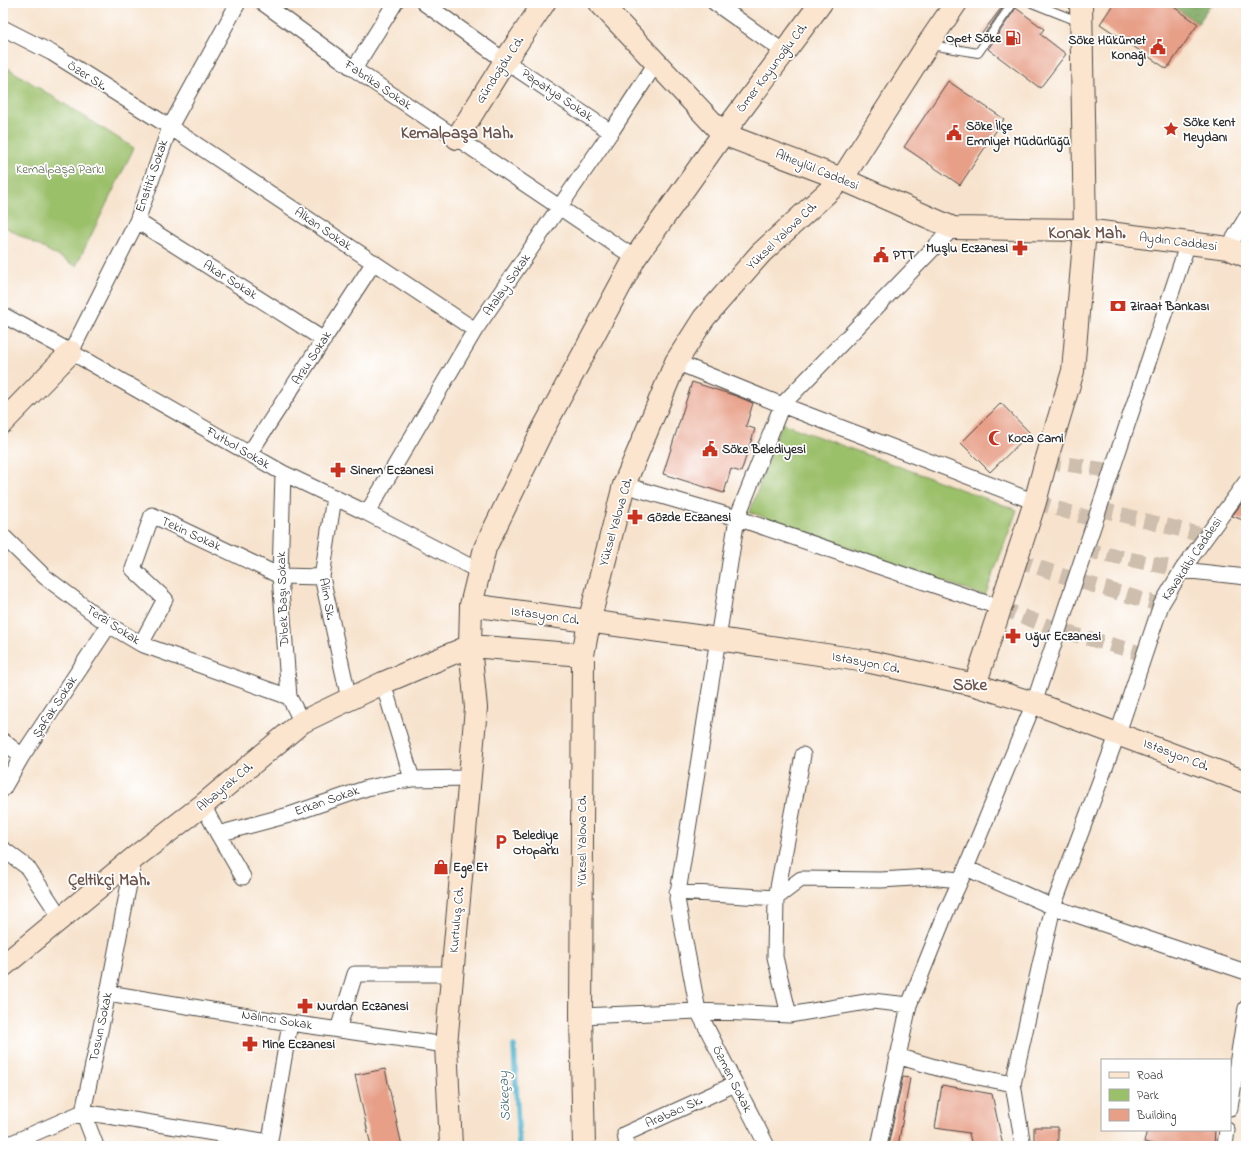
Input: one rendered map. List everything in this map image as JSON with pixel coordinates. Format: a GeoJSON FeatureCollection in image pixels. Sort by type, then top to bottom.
{"type":"FeatureCollection","features":[{"type":"Feature","properties":{"kind":"main road","name":"Gündoğdu Cd."},"geometry":{"type":"LineString","coordinates":[[457,138],[505,61],[544,3]]}},
{"type":"Feature","properties":{"kind":"main road","name":"Altıeylül Caddesi"},"geometry":{"type":"LineString","coordinates":[[600,3],[723,134],[842,179],[953,228],[1085,230]]}},
{"type":"Feature","properties":{"kind":"main road","name":"Ömer Koyunoğlu Cd."},"geometry":{"type":"LineString","coordinates":[[635,258],[723,134],[821,3]]}},
{"type":"Feature","properties":{"kind":"main road","name":"Yüksel Yalova Cd."},"geometry":{"type":"LineString","coordinates":[[584,1146],[581,1016],[583,655],[588,622],[624,485],[676,362],[704,318],[761,253],[842,179],[928,44],[956,3]]}},
{"type":"Feature","properties":{"kind":"main road"},"geometry":{"type":"LineString","coordinates":[[975,686],[1035,502],[1073,371],[1085,230],[1081,13]]}},
{"type":"Feature","properties":{"kind":"main road","name":"Aydın Caddesi"},"geometry":{"type":"LineString","coordinates":[[1085,230],[1188,243],[1237,252]]}},
{"type":"Feature","properties":{"kind":"main road","name":"Kurtuluş Cd."},"geometry":{"type":"LineString","coordinates":[[451,1146],[446,1045],[476,708],[470,646],[471,605],[485,548],[542,431],[635,258]]}},
{"type":"Feature","properties":{"kind":"main road"},"geometry":{"type":"LineString","coordinates":[[3,422],[71,352]]}},
{"type":"Feature","properties":{"kind":"main road","name":"Istasyon Cd."},"geometry":{"type":"LineString","coordinates":[[471,605],[866,661],[975,686],[1034,703],[1118,733],[1246,782]]}},
{"type":"Feature","properties":{"kind":"main road"},"geometry":{"type":"LineString","coordinates":[[470,646],[583,655]]}},
{"type":"Feature","properties":{"kind":"main road","name":"Albayrak Cd."},"geometry":{"type":"LineString","coordinates":[[3,966],[134,858],[203,805],[302,722],[383,683],[470,646]]}},
{"type":"Feature","properties":{"kind":"street","name":"Enstitü Sokak"},"geometry":{"type":"LineString","coordinates":[[71,352],[137,221],[170,127],[238,3]]}},
{"type":"Feature","properties":{"kind":"street","name":"Fabrika Sokak"},"geometry":{"type":"LineString","coordinates":[[263,3],[354,69],[635,258]]}},
{"type":"Feature","properties":{"kind":"street"},"geometry":{"type":"LineString","coordinates":[[354,69],[395,3]]}},
{"type":"Feature","properties":{"kind":"street","name":"Papatya Sokak"},"geometry":{"type":"LineString","coordinates":[[424,3],[505,61],[611,132]]}},
{"type":"Feature","properties":{"kind":"street"},"geometry":{"type":"LineString","coordinates":[[715,3],[784,52]]}},
{"type":"Feature","properties":{"kind":"street","name":"Özer Sk."},"geometry":{"type":"LineString","coordinates":[[3,28],[52,54],[170,127]]}},
{"type":"Feature","properties":{"kind":"street","name":"Atalay Sokak"},"geometry":{"type":"LineString","coordinates":[[367,513],[475,330],[560,208],[656,64]]}},
{"type":"Feature","properties":{"kind":"street","name":"Alkan Sokak"},"geometry":{"type":"LineString","coordinates":[[170,127],[475,330]]}},
{"type":"Feature","properties":{"kind":"street"},"geometry":{"type":"LineString","coordinates":[[1237,252],[1246,218]]}},
{"type":"Feature","properties":{"kind":"street","name":"Akar Sokak"},"geometry":{"type":"LineString","coordinates":[[137,221],[324,340]]}},
{"type":"Feature","properties":{"kind":"street"},"geometry":{"type":"LineString","coordinates":[[782,404],[953,228]]}},
{"type":"Feature","properties":{"kind":"street"},"geometry":{"type":"LineString","coordinates":[[879,1146],[909,1004],[946,910],[963,874],[1034,703],[1188,243]]}},
{"type":"Feature","properties":{"kind":"street","name":"Arzu Sokak"},"geometry":{"type":"LineString","coordinates":[[249,454],[374,262]]}},
{"type":"Feature","properties":{"kind":"street","name":"Futbol Sokak"},"geometry":{"type":"LineString","coordinates":[[3,315],[71,352],[282,473],[367,513],[479,571]]}},
{"type":"Feature","properties":{"kind":"street"},"geometry":{"type":"LineString","coordinates":[[676,362],[1035,502]]}},
{"type":"Feature","properties":{"kind":"street","name":"Özmen Sokak"},"geometry":{"type":"LineString","coordinates":[[767,1146],[698,1012],[676,899],[737,518],[782,404]]}},
{"type":"Feature","properties":{"kind":"street","name":"Dibek Başı Sokak"},"geometry":{"type":"LineString","coordinates":[[282,473],[280,576],[288,697],[302,722]]}},
{"type":"Feature","properties":{"kind":"street","name":"Kavakdibi Caddesi"},"geometry":{"type":"LineString","coordinates":[[1013,1084],[1053,906],[1118,733],[1161,605],[1182,570],[1246,482]]}},
{"type":"Feature","properties":{"kind":"street"},"geometry":{"type":"LineString","coordinates":[[624,485],[737,518],[1001,608]]}},
{"type":"Feature","properties":{"kind":"street","name":"Alim Sk."},"geometry":{"type":"LineString","coordinates":[[334,497],[322,577],[349,699]]}},
{"type":"Feature","properties":{"kind":"street","name":"Tekin Sokak"},"geometry":{"type":"LineString","coordinates":[[141,644],[165,599],[133,569],[152,515],[280,576]]}},
{"type":"Feature","properties":{"kind":"street","name":"Terzi Sokak"},"geometry":{"type":"LineString","coordinates":[[3,536],[45,577],[109,625],[141,644],[288,697]]}},
{"type":"Feature","properties":{"kind":"street"},"geometry":{"type":"LineString","coordinates":[[1182,570],[1246,577]]}},
{"type":"Feature","properties":{"kind":"street"},"geometry":{"type":"LineString","coordinates":[[280,576],[322,577]]}},
{"type":"Feature","properties":{"kind":"street","name":"Şafak Sokak"},"geometry":{"type":"LineString","coordinates":[[3,789],[22,756],[109,625]]}},
{"type":"Feature","properties":{"kind":"street"},"geometry":{"type":"LineString","coordinates":[[383,683],[412,779]]}},
{"type":"Feature","properties":{"kind":"street"},"geometry":{"type":"LineString","coordinates":[[3,741],[22,756]]}},
{"type":"Feature","properties":{"kind":"street"},"geometry":{"type":"LineString","coordinates":[[789,1014],[775,957],[776,898],[803,755]]}},
{"type":"Feature","properties":{"kind":"street","name":"Erkan Sokak"},"geometry":{"type":"LineString","coordinates":[[218,834],[289,815],[367,788],[412,779],[470,778]]}},
{"type":"Feature","properties":{"kind":"street"},"geometry":{"type":"LineString","coordinates":[[203,805],[243,877]]}},
{"type":"Feature","properties":{"kind":"street"},"geometry":{"type":"LineString","coordinates":[[3,849],[28,867],[61,918]]}},
{"type":"Feature","properties":{"kind":"street","name":"Tosun Sokak"},"geometry":{"type":"LineString","coordinates":[[83,1112],[134,858]]}},
{"type":"Feature","properties":{"kind":"street"},"geometry":{"type":"LineString","coordinates":[[677,892],[776,898],[801,879],[881,880],[963,874],[1246,972]]}},
{"type":"Feature","properties":{"kind":"street"},"geometry":{"type":"LineString","coordinates":[[338,1030],[355,974],[453,974]]}},
{"type":"Feature","properties":{"kind":"street","name":"Nalıncı Sokak"},"geometry":{"type":"LineString","coordinates":[[108,993],[290,1023],[446,1045]]}},
{"type":"Feature","properties":{"kind":"street"},"geometry":{"type":"LineString","coordinates":[[581,1016],[698,1012],[789,1014],[872,1001],[909,1004]]}},
{"type":"Feature","properties":{"kind":"street"},"geometry":{"type":"LineString","coordinates":[[1231,1102],[1245,1012]]}},
{"type":"Feature","properties":{"kind":"street"},"geometry":{"type":"LineString","coordinates":[[5,1146],[83,1112],[269,1144],[290,1023]]}},
{"type":"Feature","properties":{"kind":"street"},"geometry":{"type":"LineString","coordinates":[[897,1056],[948,1071],[1013,1084],[1023,1146]]}},
{"type":"Feature","properties":{"kind":"street","name":"Arabacı Sk."},"geometry":{"type":"LineString","coordinates":[[627,1146],[625,1134],[735,1084]]}},
{"type":"Feature","properties":{"kind":"street"},"geometry":{"type":"LineString","coordinates":[[83,1112],[96,1146]]}},
{"type":"Feature","properties":{"kind":"street"},"geometry":{"type":"LineString","coordinates":[[1225,1146],[1227,1131]]}},
{"type":"Feature","properties":{"kind":"lane"},"geometry":{"type":"LineString","coordinates":[[928,44],[978,53],[1013,3]]}},
{"type":"Feature","properties":{"kind":"lane"},"geometry":{"type":"LineString","coordinates":[[1032,3],[1081,13]]}},
{"type":"Feature","properties":{"kind":"green space"},"geometry":{"type":"Polygon","coordinates":[[[1168,3],[1212,3],[1198,24],[1168,3]]]}},
{"type":"Feature","properties":{"kind":"green space","name":"Kemalpaşa Parkı"},"geometry":{"type":"Polygon","coordinates":[[[3,65],[134,148],[76,266],[3,226],[3,65]]]}},
{"type":"Feature","properties":{"kind":"green space"},"geometry":{"type":"Polygon","coordinates":[[[781,423],[1017,510],[985,596],[750,512],[781,423]]]}},
{"type":"Feature","properties":{"kind":"building"},"geometry":{"type":"Polygon","coordinates":[[[1006,3],[979,42],[977,40],[1006,3]]]}},
{"type":"Feature","properties":{"kind":"building","name":"Söke Hükümet Konağı"},"geometry":{"type":"Polygon","coordinates":[[[1114,3],[1168,3],[1198,24],[1167,69],[1100,24],[1114,3]]]}},
{"type":"Feature","properties":{"kind":"building"},"geometry":{"type":"Polygon","coordinates":[[[1016,8],[1044,29],[1040,34],[1066,54],[1040,88],[988,49],[1016,8]]]}},
{"type":"Feature","properties":{"kind":"building","name":"Söke İlçe Emniyet Müdürlüğü"},"geometry":{"type":"Polygon","coordinates":[[[948,81],[1004,119],[960,185],[904,147],[948,81]]]}},
{"type":"Feature","properties":{"kind":"building","name":"Söke Belediyesi"},"geometry":{"type":"Polygon","coordinates":[[[692,382],[753,403],[746,426],[755,429],[741,472],[731,469],[724,493],[663,474],[692,382]]]}},
{"type":"Feature","properties":{"kind":"building","name":"Koca Cami"},"geometry":{"type":"Polygon","coordinates":[[[1001,403],[1030,433],[990,472],[961,443],[1001,403]]]}},
{"type":"Feature","properties":{"kind":"building"},"geometry":{"type":"Polygon","coordinates":[[[1246,497],[1246,521],[1232,516],[1246,497]]]}},
{"type":"Feature","properties":{"kind":"building"},"geometry":{"type":"Polygon","coordinates":[[[385,1069],[402,1146],[371,1146],[355,1075],[385,1069]]]}},
{"type":"Feature","properties":{"kind":"building"},"geometry":{"type":"Polygon","coordinates":[[[903,1077],[910,1078],[898,1146],[888,1146],[903,1077]]]}},
{"type":"Feature","properties":{"kind":"building"},"geometry":{"type":"Polygon","coordinates":[[[942,1085],[992,1094],[1003,1146],[972,1146],[969,1133],[935,1128],[942,1085]]]}},
{"type":"Feature","properties":{"kind":"building"},"geometry":{"type":"Polygon","coordinates":[[[1034,1127],[1058,1127],[1058,1146],[1034,1146],[1034,1127]]]}},
{"type":"Feature","properties":{"kind":"building"},"geometry":{"type":"Polygon","coordinates":[[[1147,1131],[1215,1131],[1214,1146],[1161,1146],[1144,1142],[1147,1131]]]}},
{"type":"Feature","properties":{"kind":"waterway","name":"Sökeçay"},"geometry":{"type":"LineString","coordinates":[[514,1046],[519,1146]]}},
{"type":"Feature","properties":{"kind":"tunnel"},"geometry":{"type":"LineString","coordinates":[[1046,461],[1112,471]]}},
{"type":"Feature","properties":{"kind":"tunnel"},"geometry":{"type":"LineString","coordinates":[[1035,502],[1095,520]]}},
{"type":"Feature","properties":{"kind":"tunnel"},"geometry":{"type":"LineString","coordinates":[[1099,509],[1206,536]]}},
{"type":"Feature","properties":{"kind":"tunnel"},"geometry":{"type":"LineString","coordinates":[[1085,550],[1182,570]]}},
{"type":"Feature","properties":{"kind":"tunnel"},"geometry":{"type":"LineString","coordinates":[[1017,560],[1075,580],[1161,605]]}},
{"type":"Feature","properties":{"kind":"tunnel"},"geometry":{"type":"LineString","coordinates":[[1001,608],[1058,630],[1144,654]]}},
{"type":"Feature","properties":{"kind":"place","name":"Opet Söke"},"geometry":{"type":"Point","coordinates":[1013,38]}},
{"type":"Feature","properties":{"kind":"place","name":"Söke Hükümet Konağı"},"geometry":{"type":"Point","coordinates":[1158,47]}},
{"type":"Feature","properties":{"kind":"place","name":"Söke Kent Meydanı"},"geometry":{"type":"Point","coordinates":[1171,129]}},
{"type":"Feature","properties":{"kind":"place","name":"Söke İlçe Emniyet Müdürlüğü"},"geometry":{"type":"Point","coordinates":[954,133]}},
{"type":"Feature","properties":{"kind":"place","name":"Muşlu Eczanesi"},"geometry":{"type":"Point","coordinates":[1020,248]}},
{"type":"Feature","properties":{"kind":"place","name":"PTT"},"geometry":{"type":"Point","coordinates":[881,255]}},
{"type":"Feature","properties":{"kind":"place","name":"Ziraat Bankası"},"geometry":{"type":"Point","coordinates":[1118,306]}},
{"type":"Feature","properties":{"kind":"place","name":"Koca Cami"},"geometry":{"type":"Point","coordinates":[996,438]}},
{"type":"Feature","properties":{"kind":"place","name":"Söke Belediyesi"},"geometry":{"type":"Point","coordinates":[710,449]}},
{"type":"Feature","properties":{"kind":"place","name":"Sinem Eczanesi"},"geometry":{"type":"Point","coordinates":[338,470]}},
{"type":"Feature","properties":{"kind":"place","name":"Gözde Eczanesi"},"geometry":{"type":"Point","coordinates":[635,517]}},
{"type":"Feature","properties":{"kind":"place","name":"Uğur Eczanesi"},"geometry":{"type":"Point","coordinates":[1013,636]}},
{"type":"Feature","properties":{"kind":"place","name":"Belediye Otoparkı"},"geometry":{"type":"Point","coordinates":[501,842]}},
{"type":"Feature","properties":{"kind":"place","name":"Ege Et"},"geometry":{"type":"Point","coordinates":[441,867]}},
{"type":"Feature","properties":{"kind":"place","name":"Nurdan Eczanesi"},"geometry":{"type":"Point","coordinates":[305,1006]}},
{"type":"Feature","properties":{"kind":"place","name":"Mine Eczanesi"},"geometry":{"type":"Point","coordinates":[250,1044]}},
{"type":"Feature","properties":{"kind":"district","name":"Kemalpaşa Mah."},"geometry":{"type":"Point","coordinates":[457,133]}},
{"type":"Feature","properties":{"kind":"district","name":"Konak Mah."},"geometry":{"type":"Point","coordinates":[1087,233]}},
{"type":"Feature","properties":{"kind":"district","name":"Söke"},"geometry":{"type":"Point","coordinates":[970,685]}},
{"type":"Feature","properties":{"kind":"district","name":"Çeltikçi Mah."},"geometry":{"type":"Point","coordinates":[109,880]}}]}
